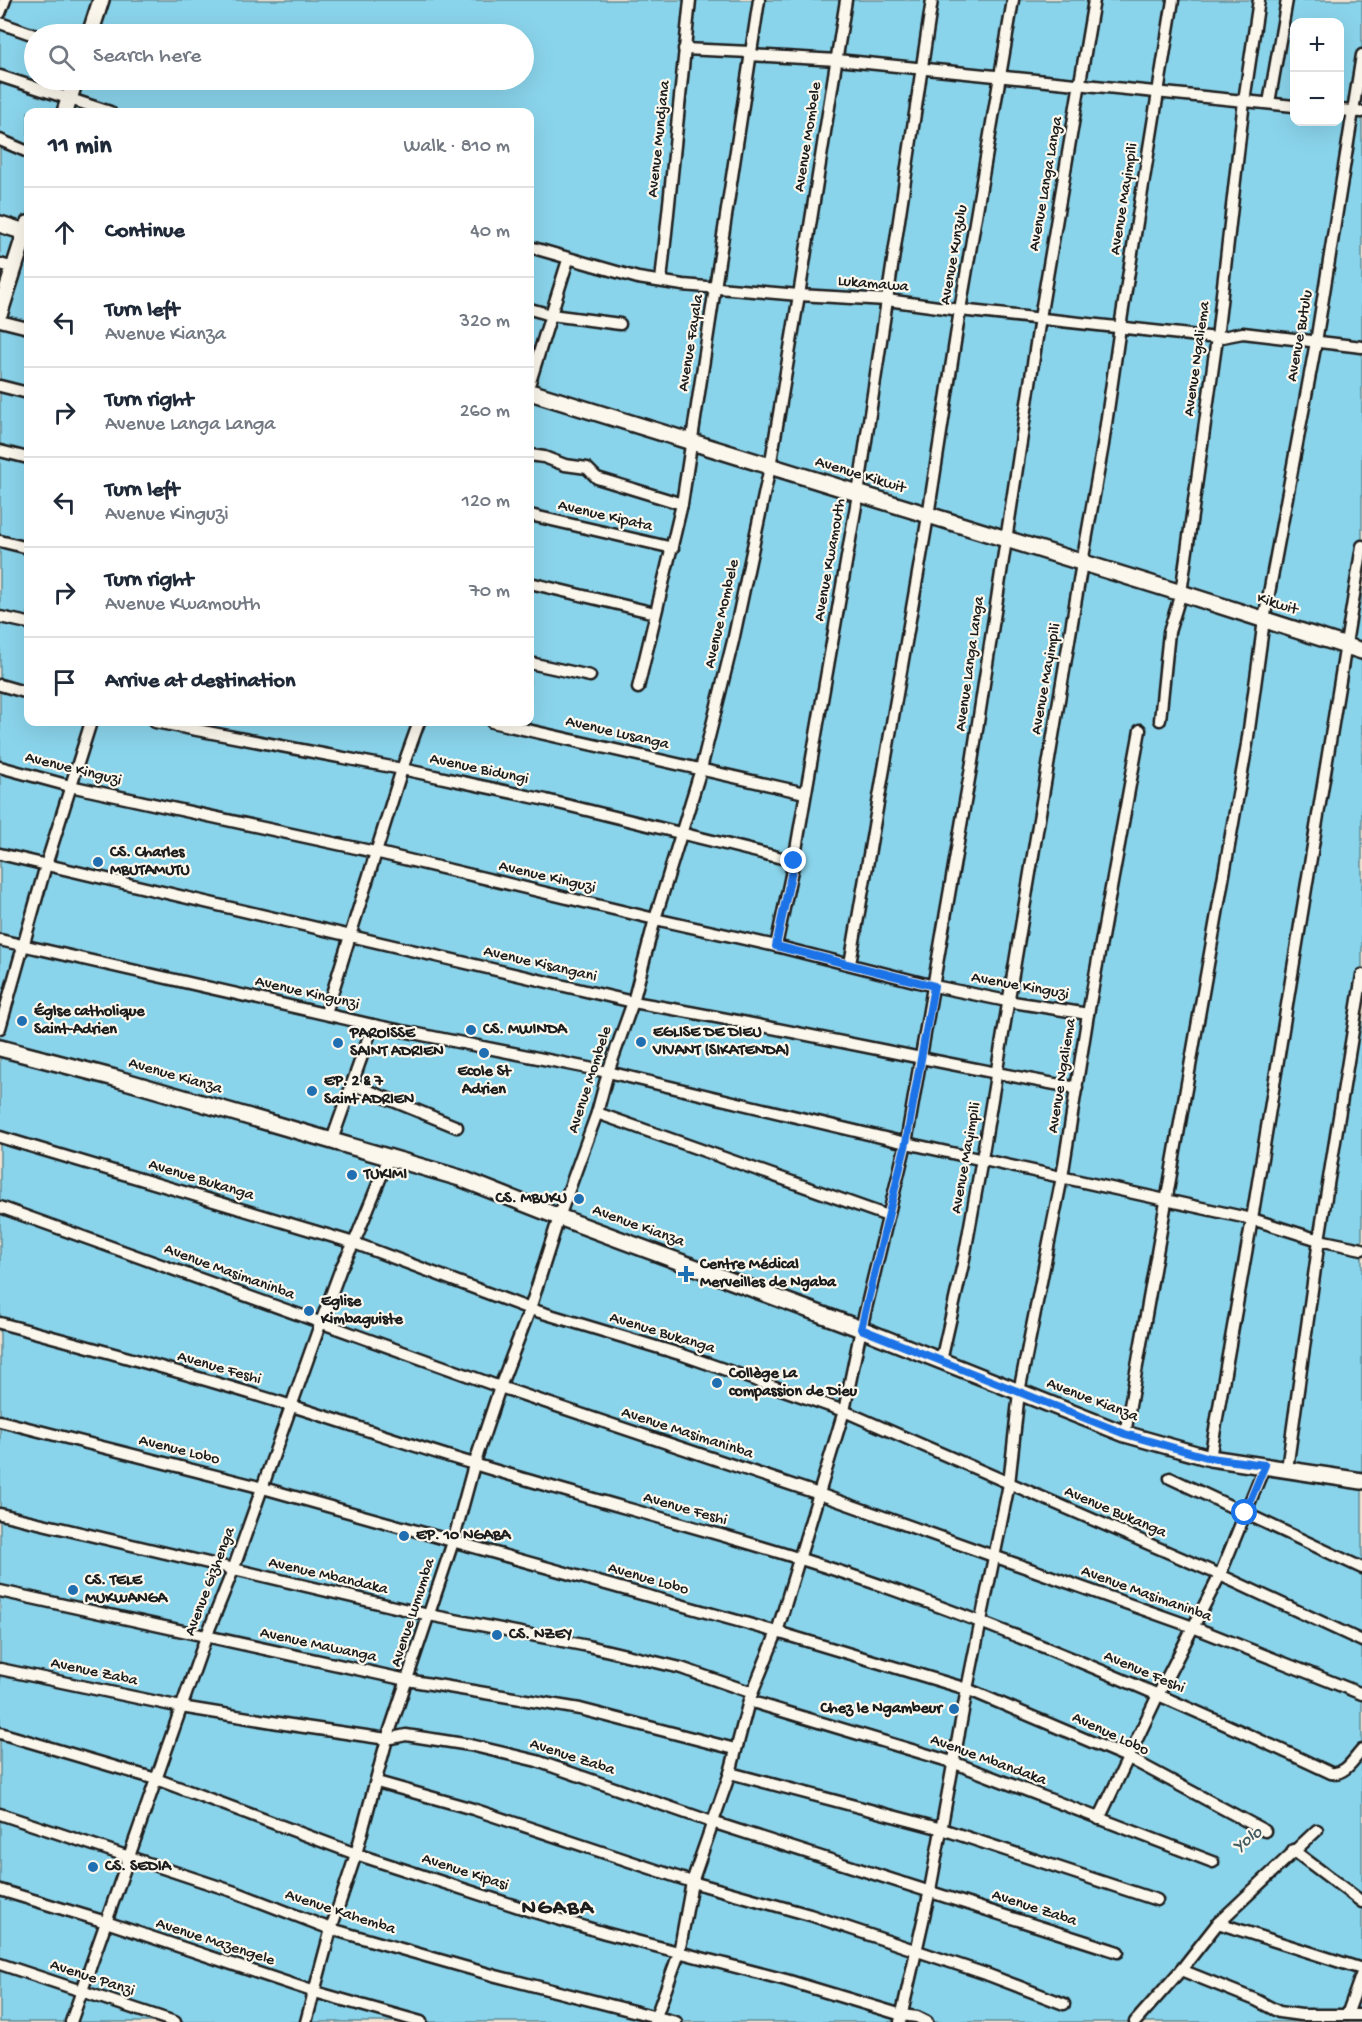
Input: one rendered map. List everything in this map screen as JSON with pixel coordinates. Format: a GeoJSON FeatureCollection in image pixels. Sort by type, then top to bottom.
{"type":"FeatureCollection","features":[{"type":"Feature","properties":{"kind":"street"},"geometry":{"type":"LineString","coordinates":[[0,14],[4,0]]}},
{"type":"Feature","properties":{"kind":"street","name":"Avenue Mundjana"},"geometry":{"type":"LineString","coordinates":[[661,281],[690,0]]}},
{"type":"Feature","properties":{"kind":"street","name":"Avenue Fayala"},"geometry":{"type":"LineString","coordinates":[[638,688],[682,504],[759,0]]}},
{"type":"Feature","properties":{"kind":"street","name":"Avenue Mombele"},"geometry":{"type":"LineString","coordinates":[[559,1217],[597,1113],[608,1072],[633,1002],[655,919],[701,769],[733,641],[770,466],[800,295],[846,0]]}},
{"type":"Feature","properties":{"kind":"street","name":"Avenue Kwamouth"},"geometry":{"type":"LineString","coordinates":[[776,946],[794,861],[858,494],[932,0]]}},
{"type":"Feature","properties":{"kind":"street","name":"Avenue Kunzulu"},"geometry":{"type":"LineString","coordinates":[[928,516],[960,310],[1013,0]]}},
{"type":"Feature","properties":{"kind":"street","name":"Avenue Langa Langa"},"geometry":{"type":"LineString","coordinates":[[655,2020],[679,1953],[692,1882],[730,1773],[753,1689],[777,1632],[844,1411],[861,1329],[906,1143],[972,762],[1040,318],[1094,0]]}},
{"type":"Feature","properties":{"kind":"street","name":"Avenue Mayimpili"},"geometry":{"type":"LineString","coordinates":[[941,1361],[963,1264],[982,1159],[1103,445],[1173,0]]}},
{"type":"Feature","properties":{"kind":"street","name":"Avenue Ngaliema"},"geometry":{"type":"LineString","coordinates":[[1160,720],[1169,632],[1181,593],[1217,338],[1258,0]]}},
{"type":"Feature","properties":{"kind":"street"},"geometry":{"type":"LineString","coordinates":[[1269,104],[1287,0]]}},
{"type":"Feature","properties":{"kind":"street"},"geometry":{"type":"LineString","coordinates":[[92,24],[97,1]]}},
{"type":"Feature","properties":{"kind":"street"},"geometry":{"type":"LineString","coordinates":[[0,23],[24,31]]}},
{"type":"Feature","properties":{"kind":"street"},"geometry":{"type":"LineString","coordinates":[[684,49],[837,60],[1290,106]]}},
{"type":"Feature","properties":{"kind":"street","name":"Avenue Butulu"},"geometry":{"type":"LineString","coordinates":[[1125,1434],[1247,744],[1264,620],[1358,112],[1362,55]]}},
{"type":"Feature","properties":{"kind":"street"},"geometry":{"type":"LineString","coordinates":[[0,76],[24,87]]}},
{"type":"Feature","properties":{"kind":"street"},"geometry":{"type":"LineString","coordinates":[[31,90],[67,106],[72,90]]}},
{"type":"Feature","properties":{"kind":"street"},"geometry":{"type":"LineString","coordinates":[[0,140],[24,150]]}},
{"type":"Feature","properties":{"kind":"street"},"geometry":{"type":"LineString","coordinates":[[0,224],[24,229]]}},
{"type":"Feature","properties":{"kind":"street"},"geometry":{"type":"LineString","coordinates":[[0,312],[7,266],[24,237]]}},
{"type":"Feature","properties":{"kind":"street","name":"Lukamawa"},"geometry":{"type":"LineString","coordinates":[[534,248],[568,260],[638,278],[661,281],[800,295],[887,300],[1217,338],[1243,333],[1362,347]]}},
{"type":"Feature","properties":{"kind":"street"},"geometry":{"type":"LineString","coordinates":[[534,369],[568,260]]}},
{"type":"Feature","properties":{"kind":"street"},"geometry":{"type":"LineString","coordinates":[[534,310],[551,315],[620,324]]}},
{"type":"Feature","properties":{"kind":"street"},"geometry":{"type":"LineString","coordinates":[[0,321],[24,327]]}},
{"type":"Feature","properties":{"kind":"street"},"geometry":{"type":"LineString","coordinates":[[0,386],[24,392]]}},
{"type":"Feature","properties":{"kind":"street","name":"Avenue Kikwit"},"geometry":{"type":"LineString","coordinates":[[534,393],[1181,593]]}},
{"type":"Feature","properties":{"kind":"street"},"geometry":{"type":"LineString","coordinates":[[0,451],[24,457]]}},
{"type":"Feature","properties":{"kind":"street"},"geometry":{"type":"LineString","coordinates":[[534,456],[565,465],[587,468],[597,478],[682,504]]}},
{"type":"Feature","properties":{"kind":"street","name":"Avenue Kipata"},"geometry":{"type":"LineString","coordinates":[[534,516],[673,548]]}},
{"type":"Feature","properties":{"kind":"street"},"geometry":{"type":"LineString","coordinates":[[850,964],[928,516]]}},
{"type":"Feature","properties":{"kind":"street"},"geometry":{"type":"LineString","coordinates":[[0,541],[24,547]]}},
{"type":"Feature","properties":{"kind":"street"},"geometry":{"type":"LineString","coordinates":[[1210,1458],[1252,1219],[1362,546]]}},
{"type":"Feature","properties":{"kind":"street"},"geometry":{"type":"LineString","coordinates":[[534,584],[655,614]]}},
{"type":"Feature","properties":{"kind":"street","name":"Kikwit"},"geometry":{"type":"LineString","coordinates":[[1181,593],[1362,651]]}},
{"type":"Feature","properties":{"kind":"street"},"geometry":{"type":"LineString","coordinates":[[0,617],[24,622]]}},
{"type":"Feature","properties":{"kind":"street"},"geometry":{"type":"LineString","coordinates":[[534,664],[590,676]]}},
{"type":"Feature","properties":{"kind":"street"},"geometry":{"type":"LineString","coordinates":[[0,685],[24,692]]}},
{"type":"Feature","properties":{"kind":"street"},"geometry":{"type":"LineString","coordinates":[[0,1028],[46,865],[90,726]]}},
{"type":"Feature","properties":{"kind":"street","name":"Avenue Bidungi"},"geometry":{"type":"LineString","coordinates":[[176,726],[402,769],[546,800],[794,861]]}},
{"type":"Feature","properties":{"kind":"street"},"geometry":{"type":"LineString","coordinates":[[326,1013],[375,852],[418,726]]}},
{"type":"Feature","properties":{"kind":"street","name":"Avenue Lusanga"},"geometry":{"type":"LineString","coordinates":[[510,726],[805,793]]}},
{"type":"Feature","properties":{"kind":"street","name":"Avenue Ngaliema"},"geometry":{"type":"LineString","coordinates":[[901,2019],[930,1890],[980,1622],[1009,1484],[1019,1392],[1062,1177],[1088,1014],[1140,730]]}},
{"type":"Feature","properties":{"kind":"street","name":"Avenue Kinguzi"},"geometry":{"type":"LineString","coordinates":[[0,767],[70,786],[375,852],[776,946],[934,986],[1088,1014]]}},
{"type":"Feature","properties":{"kind":"street","name":"Avenue Kisangani"},"geometry":{"type":"LineString","coordinates":[[0,854],[633,1002],[705,1014],[996,1074],[1077,1088]]}},
{"type":"Feature","properties":{"kind":"street","name":"Avenue Kingunzi"},"geometry":{"type":"LineString","coordinates":[[0,940],[374,1025],[608,1072],[906,1143],[1252,1219],[1318,1240],[1362,1248]]}},
{"type":"Feature","properties":{"kind":"street"},"geometry":{"type":"LineString","coordinates":[[1287,1469],[1318,1240],[1362,975]]}},
{"type":"Feature","properties":{"kind":"street"},"geometry":{"type":"LineString","coordinates":[[332,1140],[374,1025]]}},
{"type":"Feature","properties":{"kind":"street","name":"Avenue Kianza"},"geometry":{"type":"LineString","coordinates":[[0,1048],[460,1178],[861,1329],[1125,1434],[1210,1458],[1362,1481]]}},
{"type":"Feature","properties":{"kind":"street"},"geometry":{"type":"LineString","coordinates":[[352,1084],[457,1127]]}},
{"type":"Feature","properties":{"kind":"street"},"geometry":{"type":"LineString","coordinates":[[597,1113],[888,1216]]}},
{"type":"Feature","properties":{"kind":"street","name":"Avenue Bukanga"},"geometry":{"type":"LineString","coordinates":[[0,1137],[354,1243],[530,1310],[683,1355],[844,1411],[1220,1575],[1362,1641]]}},
{"type":"Feature","properties":{"kind":"street","name":"Avenue Gizhenga"},"geometry":{"type":"LineString","coordinates":[[71,2022],[206,1636],[233,1570],[321,1322],[341,1268],[390,1157]]}},
{"type":"Feature","properties":{"kind":"street","name":"Avenue Masimaninba"},"geometry":{"type":"LineString","coordinates":[[0,1207],[500,1388],[819,1494],[1193,1628],[1362,1694]]}},
{"type":"Feature","properties":{"kind":"street","name":"Avenue Lumumba"},"geometry":{"type":"LineString","coordinates":[[306,2022],[330,1929],[356,1854],[387,1739],[453,1542],[474,1465],[530,1310],[559,1217]]}},
{"type":"Feature","properties":{"kind":"street","name":"Avenue Feshi"},"geometry":{"type":"LineString","coordinates":[[0,1323],[292,1406],[474,1465],[800,1558],[893,1589],[1158,1695],[1331,1773],[1342,1772],[1362,1750]]}},
{"type":"Feature","properties":{"kind":"street","name":"Avenue Lobo"},"geometry":{"type":"LineString","coordinates":[[0,1421],[263,1488],[777,1632],[967,1689],[1127,1757],[1265,1831]]}},
{"type":"Feature","properties":{"kind":"street"},"geometry":{"type":"LineString","coordinates":[[1099,1819],[1127,1757],[1220,1575],[1265,1465]]}},
{"type":"Feature","properties":{"kind":"street"},"geometry":{"type":"LineString","coordinates":[[1170,1478],[1362,1568]]}},
{"type":"Feature","properties":{"kind":"street","name":"Avenue Mbandaka"},"geometry":{"type":"LineString","coordinates":[[0,1514],[429,1615],[588,1646],[681,1668],[747,1691],[753,1689]]}},
{"type":"Feature","properties":{"kind":"street","name":"Avenue Mawanga"},"geometry":{"type":"LineString","coordinates":[[0,1591],[407,1680],[580,1709],[735,1749]]}},
{"type":"Feature","properties":{"kind":"street","name":"Avenue Zaba"},"geometry":{"type":"LineString","coordinates":[[0,1669],[181,1707],[387,1739],[406,1735],[470,1744],[526,1758],[712,1822],[1118,1952]]}},
{"type":"Feature","properties":{"kind":"street","name":"Avenue Mbandaka"},"geometry":{"type":"LineString","coordinates":[[749,1701],[955,1763],[1213,1862]]}},
{"type":"Feature","properties":{"kind":"street","name":"Avenue Kipasi"},"geometry":{"type":"LineString","coordinates":[[0,1733],[156,1779],[356,1854],[552,1917],[786,1980],[901,2019],[917,2018],[927,2022]]}},
{"type":"Feature","properties":{"kind":"street"},"geometry":{"type":"LineString","coordinates":[[730,1773],[942,1829],[1157,1900]]}},
{"type":"Feature","properties":{"kind":"street"},"geometry":{"type":"LineString","coordinates":[[376,1782],[473,1809],[692,1882],[810,1915],[986,1974],[1064,2004]]}},
{"type":"Feature","properties":{"kind":"street","name":"Avenue Kahemba"},"geometry":{"type":"LineString","coordinates":[[0,1814],[235,1892],[330,1929],[655,2020],[676,2022]]}},
{"type":"Feature","properties":{"kind":"street"},"geometry":{"type":"LineString","coordinates":[[1135,2022],[1181,1970],[1218,1923],[1317,1830]]}},
{"type":"Feature","properties":{"kind":"street"},"geometry":{"type":"LineString","coordinates":[[1293,1851],[1362,1902]]}},
{"type":"Feature","properties":{"kind":"street","name":"Avenue Mazengele"},"geometry":{"type":"LineString","coordinates":[[0,1890],[106,1922],[315,1992],[421,2022]]}},
{"type":"Feature","properties":{"kind":"street"},"geometry":{"type":"LineString","coordinates":[[1218,1923],[1362,1971],[1347,2015]]}},
{"type":"Feature","properties":{"kind":"street","name":"Avenue Panzi"},"geometry":{"type":"LineString","coordinates":[[0,1964],[175,2022]]}},
{"type":"Feature","properties":{"kind":"street"},"geometry":{"type":"LineString","coordinates":[[1181,1970],[1256,2000],[1279,2012],[1362,2015]]}},
{"type":"Feature","properties":{"kind":"water","name":"Yolo"},"geometry":{"type":"Polygon","coordinates":[[[0,0],[1362,0],[1362,2022],[0,2022],[0,0]]]}},
{"type":"Feature","properties":{"kind":"place","name":"CS. Charles MBUTAMUTU"},"geometry":{"type":"Point","coordinates":[98,862]}},
{"type":"Feature","properties":{"kind":"place","name":"Églse catholique Saint-Adrien"},"geometry":{"type":"Point","coordinates":[22,1021]}},
{"type":"Feature","properties":{"kind":"place","name":"CS. MWINDA"},"geometry":{"type":"Point","coordinates":[471,1030]}},
{"type":"Feature","properties":{"kind":"place","name":"EGLISE DE DIEU VIVANT (SIKATENDA)"},"geometry":{"type":"Point","coordinates":[641,1042]}},
{"type":"Feature","properties":{"kind":"place","name":"PAROISSE SAINT ADRIEN"},"geometry":{"type":"Point","coordinates":[338,1043]}},
{"type":"Feature","properties":{"kind":"place","name":"Ecole St Adrien"},"geometry":{"type":"Point","coordinates":[484,1053]}},
{"type":"Feature","properties":{"kind":"place","name":"EP. 2 & 7 Saint ADRIEN"},"geometry":{"type":"Point","coordinates":[312,1091]}},
{"type":"Feature","properties":{"kind":"place","name":"TUKIMI"},"geometry":{"type":"Point","coordinates":[352,1175]}},
{"type":"Feature","properties":{"kind":"place","name":"CS. MBUKU"},"geometry":{"type":"Point","coordinates":[579,1199]}},
{"type":"Feature","properties":{"kind":"place","name":"Centre Médical Merveilles de Ngaba"},"geometry":{"type":"Point","coordinates":[686,1274]}},
{"type":"Feature","properties":{"kind":"place","name":"Eglise Kimbaguiste"},"geometry":{"type":"Point","coordinates":[309,1311]}},
{"type":"Feature","properties":{"kind":"place","name":"Collège La compassion de Dieu"},"geometry":{"type":"Point","coordinates":[717,1383]}},
{"type":"Feature","properties":{"kind":"place","name":"EP. 10 NGABA"},"geometry":{"type":"Point","coordinates":[404,1536]}},
{"type":"Feature","properties":{"kind":"place","name":"CS. TELE MUKWANGA"},"geometry":{"type":"Point","coordinates":[73,1590]}},
{"type":"Feature","properties":{"kind":"place","name":"CS. NZEY"},"geometry":{"type":"Point","coordinates":[497,1635]}},
{"type":"Feature","properties":{"kind":"place","name":"Chez le Ngambeur"},"geometry":{"type":"Point","coordinates":[954,1709]}},
{"type":"Feature","properties":{"kind":"place","name":"CS. SEDIA"},"geometry":{"type":"Point","coordinates":[93,1867]}},
{"type":"Feature","properties":{"kind":"district","name":"NGABA"},"geometry":{"type":"Point","coordinates":[558,1909]}},
{"type":"Feature","properties":{"kind":"route"},"geometry":{"type":"LineString","coordinates":[[794,861],[776,946],[934,986],[906,1143],[861,1329],[1125,1434],[1210,1458],[1265,1465],[1245,1513]]}}]}
